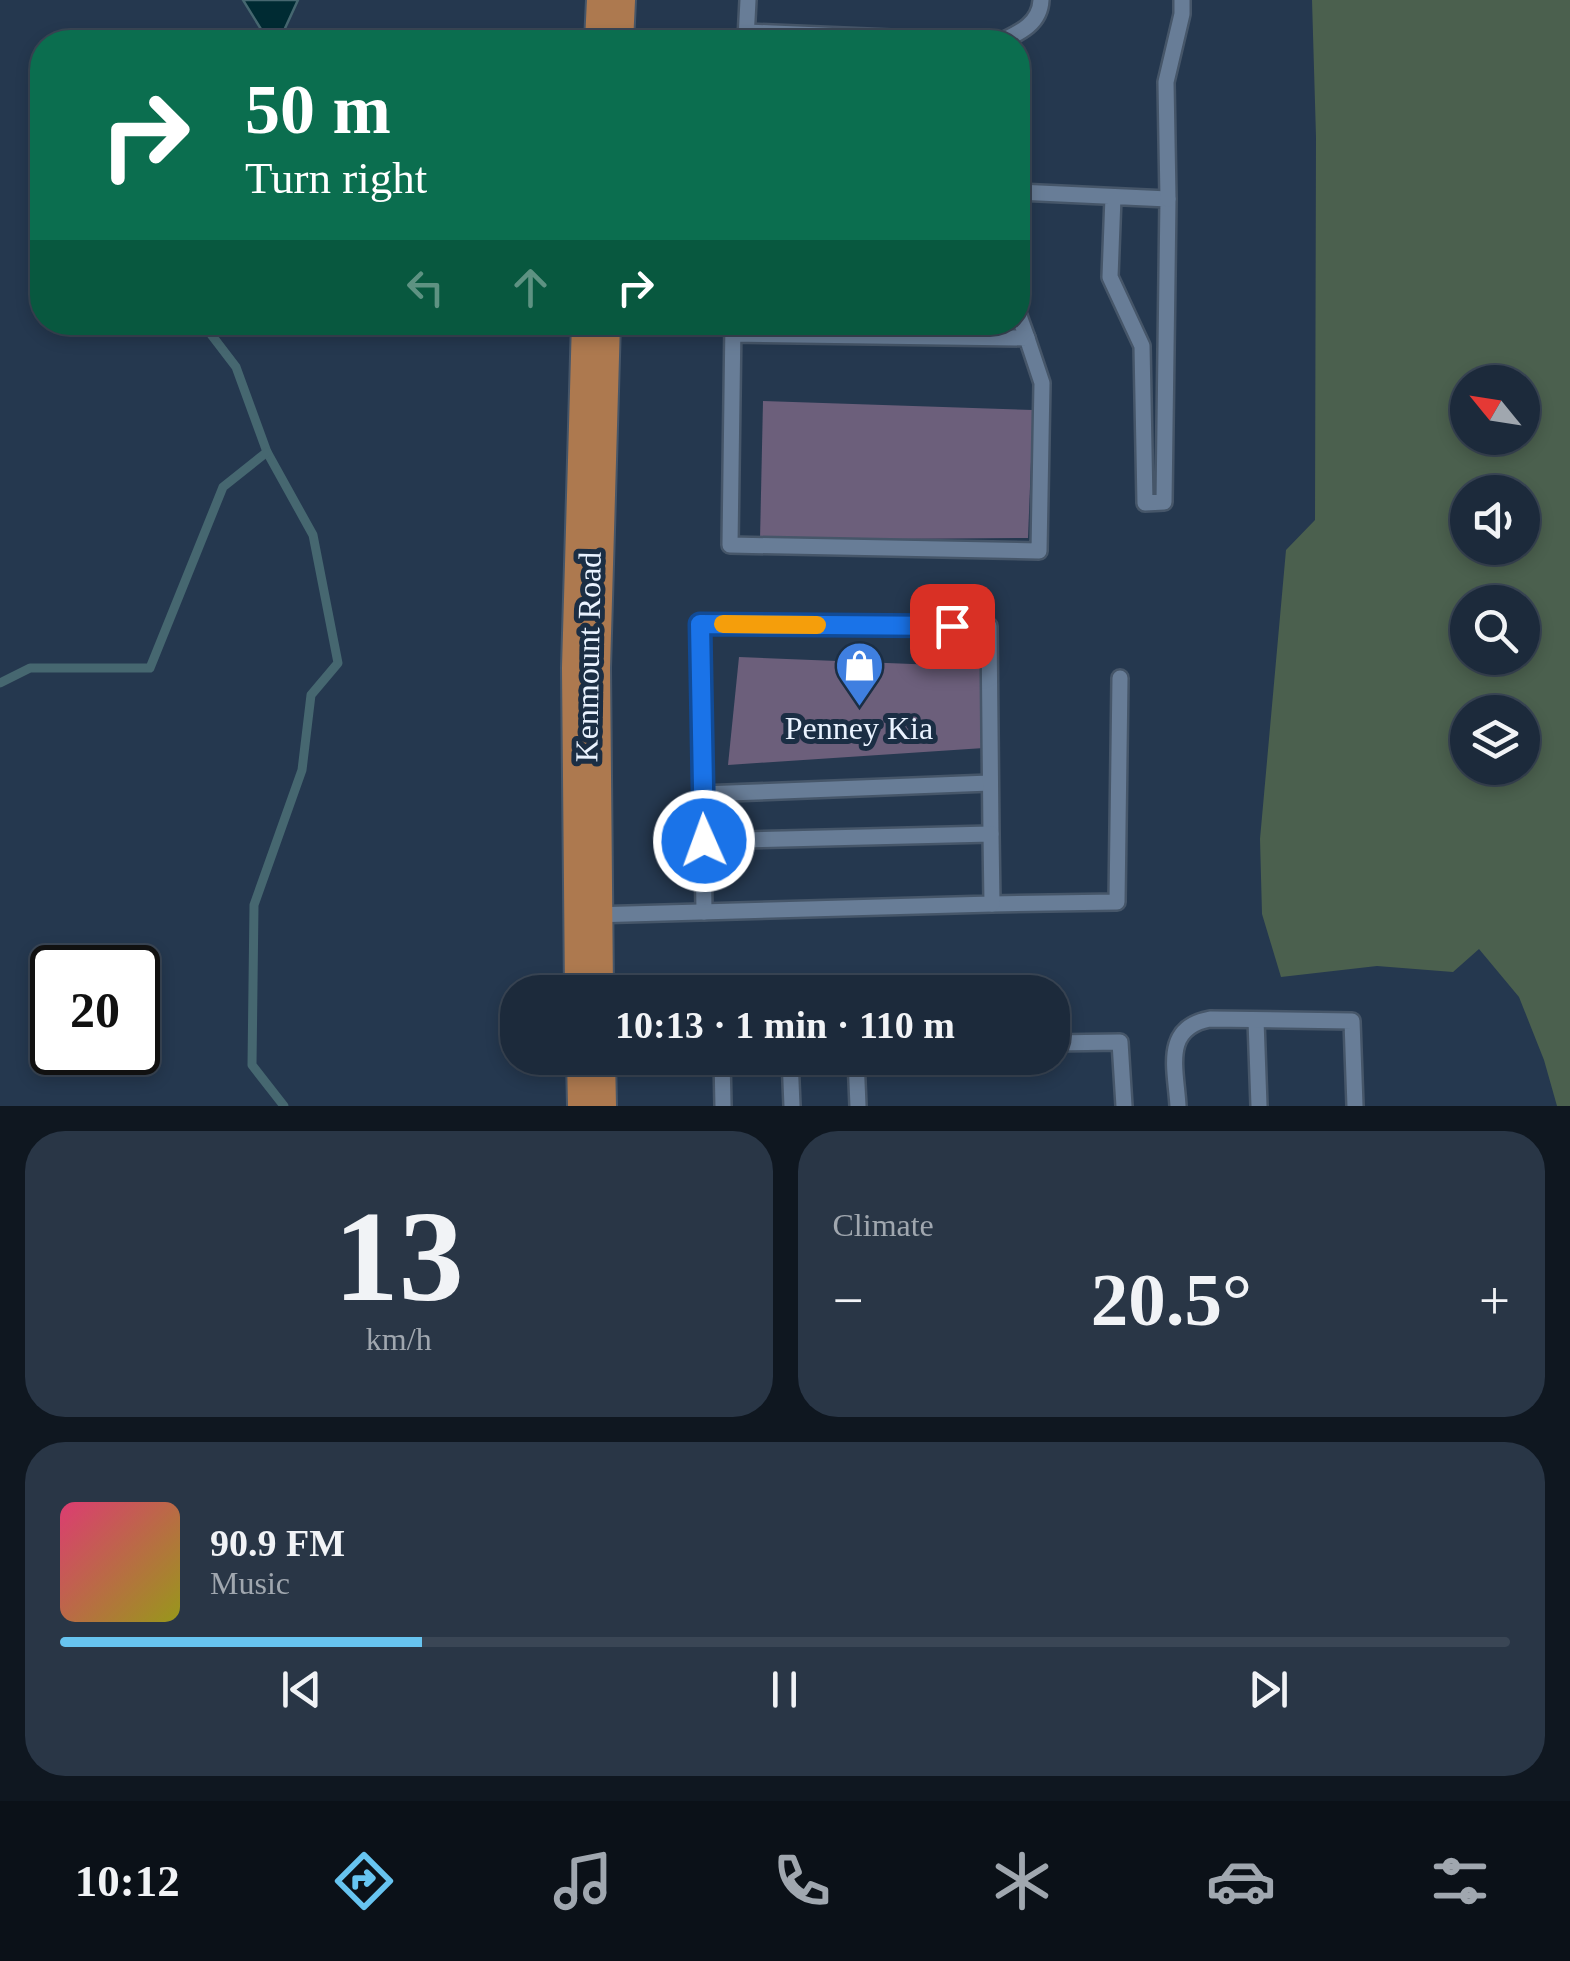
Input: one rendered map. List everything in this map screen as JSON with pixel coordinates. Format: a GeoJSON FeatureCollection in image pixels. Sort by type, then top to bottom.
{"type":"FeatureCollection","features":[{"type":"Feature","properties":{"kind":"main road"},"geometry":{"type":"LineString","coordinates":[[610,30],[611,0]]}},
{"type":"Feature","properties":{"kind":"main road","name":"Kenmount Road"},"geometry":{"type":"LineString","coordinates":[[589,975],[586,668],[596,335]]}},
{"type":"Feature","properties":{"kind":"main road"},"geometry":{"type":"LineString","coordinates":[[591,1075],[592,1106]]}},
{"type":"Feature","properties":{"kind":"lane"},"geometry":{"type":"LineString","coordinates":[[746,30],[748,0]]}},
{"type":"Feature","properties":{"kind":"lane"},"geometry":{"type":"LineString","coordinates":[[1026,30],[1040,10],[1040,0]]}},
{"type":"Feature","properties":{"kind":"lane"},"geometry":{"type":"LineString","coordinates":[[1112,197],[1110,277],[1142,346],[1146,503],[1164,502],[1166,82],[1182,0]]}},
{"type":"Feature","properties":{"kind":"lane"},"geometry":{"type":"LineString","coordinates":[[1030,193],[1168,199]]}},
{"type":"Feature","properties":{"kind":"lane"},"geometry":{"type":"LineString","coordinates":[[733,335],[730,545],[1039,551],[1042,383],[1025,335]]}},
{"type":"Feature","properties":{"kind":"lane"},"geometry":{"type":"LineString","coordinates":[[938,335],[1026,338]]}},
{"type":"Feature","properties":{"kind":"lane"},"geometry":{"type":"LineString","coordinates":[[704,912],[700,624],[989,626],[992,904]]}},
{"type":"Feature","properties":{"kind":"lane"},"geometry":{"type":"LineString","coordinates":[[587,915],[1117,902],[1120,678]]}},
{"type":"Feature","properties":{"kind":"lane"},"geometry":{"type":"LineString","coordinates":[[702,794],[990,783]]}},
{"type":"Feature","properties":{"kind":"lane"},"geometry":{"type":"LineString","coordinates":[[704,841],[991,834]]}},
{"type":"Feature","properties":{"kind":"lane"},"geometry":{"type":"LineString","coordinates":[[1178,1106],[1175,1050],[1180,1033],[1195,1022],[1256,1020],[1352,1020],[1355,1106]]}},
{"type":"Feature","properties":{"kind":"lane"},"geometry":{"type":"LineString","coordinates":[[1256,1020],[1259,1106]]}},
{"type":"Feature","properties":{"kind":"lane"},"geometry":{"type":"LineString","coordinates":[[1070,1043],[1120,1042],[1124,1106]]}},
{"type":"Feature","properties":{"kind":"lane"},"geometry":{"type":"LineString","coordinates":[[722,1075],[723,1106]]}},
{"type":"Feature","properties":{"kind":"lane"},"geometry":{"type":"LineString","coordinates":[[791,1075],[792,1106]]}},
{"type":"Feature","properties":{"kind":"lane"},"geometry":{"type":"LineString","coordinates":[[857,1075],[858,1106]]}},
{"type":"Feature","properties":{"kind":"shaded area"},"geometry":{"type":"Polygon","coordinates":[[[243,0],[298,0],[284,30],[262,30],[243,0]]]}},
{"type":"Feature","properties":{"kind":"shaded area"},"geometry":{"type":"Polygon","coordinates":[[[1312,0],[1570,0],[1570,1106],[1557,1106],[1519,997],[1479,949],[1453,972],[1377,966],[1281,977],[1262,914],[1260,839],[1286,550],[1315,520],[1316,137],[1312,0]]]}},
{"type":"Feature","properties":{"kind":"building"},"geometry":{"type":"Polygon","coordinates":[[[763,401],[1033,410],[1028,538],[760,540],[763,401]]]}},
{"type":"Feature","properties":{"kind":"building","name":"Penney Kia"},"geometry":{"type":"Polygon","coordinates":[[[739,657],[987,667],[984,748],[728,765],[739,657]]]}},
{"type":"Feature","properties":{"kind":"waterway"},"geometry":{"type":"LineString","coordinates":[[212,335],[236,367],[267,452],[313,535],[338,663],[311,695],[302,770],[254,905],[252,1065],[284,1106]]}},
{"type":"Feature","properties":{"kind":"waterway"},"geometry":{"type":"LineString","coordinates":[[0,683],[30,668],[150,668],[223,487],[267,452]]}},
{"type":"Feature","properties":{"kind":"slow traffic"},"geometry":{"type":"LineString","coordinates":[[723,624],[817,625]]}},
{"type":"Feature","properties":{"kind":"place","name":"Penney Kia"},"geometry":{"type":"Point","coordinates":[859,708]}},
{"type":"Feature","properties":{"kind":"route"},"geometry":{"type":"LineString","coordinates":[[704,841],[700,624],[952,626]]}}]}
